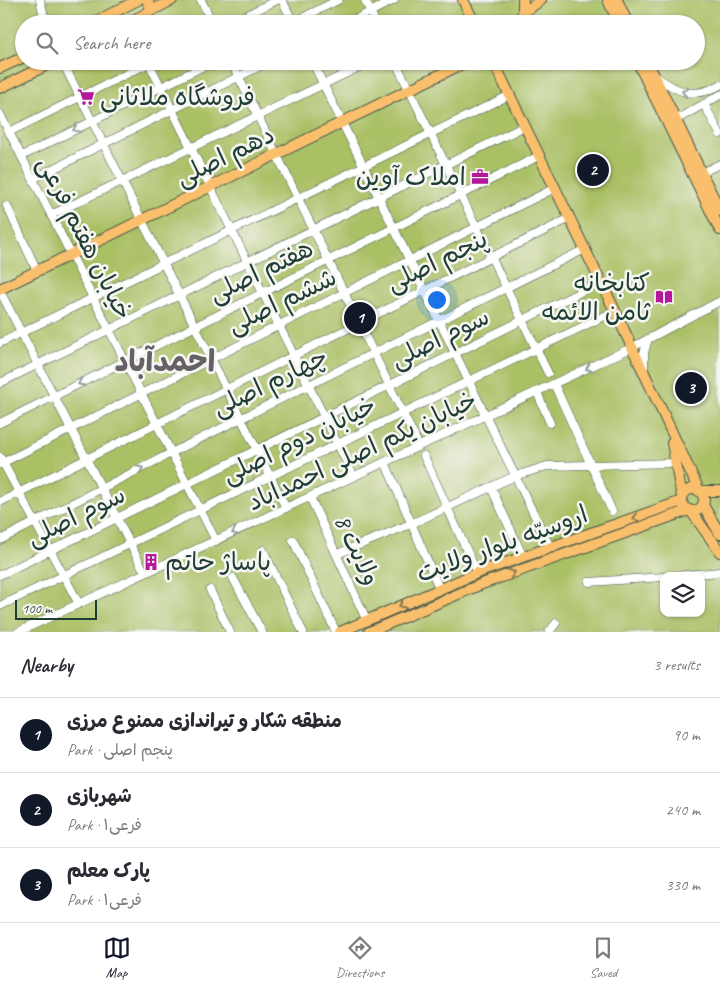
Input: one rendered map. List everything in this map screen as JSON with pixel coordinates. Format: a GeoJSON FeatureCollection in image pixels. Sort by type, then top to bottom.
{"type":"FeatureCollection","features":[{"type":"Feature","properties":{"kind":"main road"},"geometry":{"type":"LineString","coordinates":[[108,15],[138,0]]}},
{"type":"Feature","properties":{"kind":"main road"},"geometry":{"type":"LineString","coordinates":[[147,0],[152,10]]}},
{"type":"Feature","properties":{"kind":"main road"},"geometry":{"type":"LineString","coordinates":[[143,15],[172,0]]}},
{"type":"Feature","properties":{"kind":"main road"},"geometry":{"type":"LineString","coordinates":[[463,0],[470,15]]}},
{"type":"Feature","properties":{"kind":"main road"},"geometry":{"type":"LineString","coordinates":[[523,0],[523,14]]}},
{"type":"Feature","properties":{"kind":"main road"},"geometry":{"type":"LineString","coordinates":[[523,14],[541,0]]}},
{"type":"Feature","properties":{"kind":"main road"},"geometry":{"type":"LineString","coordinates":[[608,0],[615,15]]}},
{"type":"Feature","properties":{"kind":"main road"},"geometry":{"type":"LineString","coordinates":[[617,0],[624,15]]}},
{"type":"Feature","properties":{"kind":"main road"},"geometry":{"type":"LineString","coordinates":[[0,68],[15,61]]}},
{"type":"Feature","properties":{"kind":"main road"},"geometry":{"type":"LineString","coordinates":[[0,88],[37,70]]}},
{"type":"Feature","properties":{"kind":"main road","name":"دهم اصلی"},"geometry":{"type":"LineString","coordinates":[[0,290],[450,70]]}},
{"type":"Feature","properties":{"kind":"main road"},"geometry":{"type":"LineString","coordinates":[[498,70],[633,348],[670,432],[720,534]]}},
{"type":"Feature","properties":{"kind":"main road"},"geometry":{"type":"LineString","coordinates":[[642,70],[701,173],[720,211]]}},
{"type":"Feature","properties":{"kind":"main road"},"geometry":{"type":"LineString","coordinates":[[651,70],[720,230]]}},
{"type":"Feature","properties":{"kind":"main road"},"geometry":{"type":"LineString","coordinates":[[670,432],[682,499],[720,552]]}},
{"type":"Feature","properties":{"kind":"main road","name":"اروسیّه بلوار ولایت"},"geometry":{"type":"LineString","coordinates":[[340,632],[371,629],[482,584],[699,509],[702,497],[689,489],[682,499],[439,588],[371,629]]}},
{"type":"Feature","properties":{"kind":"main road"},"geometry":{"type":"LineString","coordinates":[[702,497],[720,491]]}},
{"type":"Feature","properties":{"kind":"main road"},"geometry":{"type":"LineString","coordinates":[[702,497],[720,496]]}},
{"type":"Feature","properties":{"kind":"main road"},"geometry":{"type":"LineString","coordinates":[[477,573],[478,579],[482,584]]}},
{"type":"Feature","properties":{"kind":"main road"},"geometry":{"type":"LineString","coordinates":[[464,579],[469,583],[468,590]]}},
{"type":"Feature","properties":{"kind":"street"},"geometry":{"type":"LineString","coordinates":[[40,0],[44,15]]}},
{"type":"Feature","properties":{"kind":"street"},"geometry":{"type":"LineString","coordinates":[[201,0],[208,15]]}},
{"type":"Feature","properties":{"kind":"street"},"geometry":{"type":"LineString","coordinates":[[247,15],[277,0]]}},
{"type":"Feature","properties":{"kind":"street"},"geometry":{"type":"LineString","coordinates":[[282,0],[289,15]]}},
{"type":"Feature","properties":{"kind":"street"},"geometry":{"type":"LineString","coordinates":[[308,15],[338,0]]}},
{"type":"Feature","properties":{"kind":"street"},"geometry":{"type":"LineString","coordinates":[[365,0],[372,15]]}},
{"type":"Feature","properties":{"kind":"street"},"geometry":{"type":"LineString","coordinates":[[364,15],[394,0]]}},
{"type":"Feature","properties":{"kind":"street"},"geometry":{"type":"LineString","coordinates":[[66,70],[286,508]]}},
{"type":"Feature","properties":{"kind":"street"},"geometry":{"type":"LineString","coordinates":[[9,132],[134,70]]}},
{"type":"Feature","properties":{"kind":"street"},"geometry":{"type":"LineString","coordinates":[[154,70],[354,477]]}},
{"type":"Feature","properties":{"kind":"street"},"geometry":{"type":"LineString","coordinates":[[22,156],[196,70]]}},
{"type":"Feature","properties":{"kind":"street"},"geometry":{"type":"LineString","coordinates":[[235,70],[416,440]]}},
{"type":"Feature","properties":{"kind":"street"},"geometry":{"type":"LineString","coordinates":[[33,179],[252,70]]}},
{"type":"Feature","properties":{"kind":"street"},"geometry":{"type":"LineString","coordinates":[[316,70],[550,548]]}},
{"type":"Feature","properties":{"kind":"street"},"geometry":{"type":"LineString","coordinates":[[51,215],[354,70]]}},
{"type":"Feature","properties":{"kind":"street"},"geometry":{"type":"LineString","coordinates":[[399,70],[548,373]]}},
{"type":"Feature","properties":{"kind":"street"},"geometry":{"type":"LineString","coordinates":[[653,74],[670,86],[698,95],[720,86]]}},
{"type":"Feature","properties":{"kind":"street"},"geometry":{"type":"LineString","coordinates":[[0,343],[510,95]]}},
{"type":"Feature","properties":{"kind":"street"},"geometry":{"type":"LineString","coordinates":[[672,122],[720,95]]}},
{"type":"Feature","properties":{"kind":"street"},"geometry":{"type":"LineString","coordinates":[[704,104],[720,134]]}},
{"type":"Feature","properties":{"kind":"street","name":"خیابان هفتم فرعی"},"geometry":{"type":"LineString","coordinates":[[0,114],[216,541]]}},
{"type":"Feature","properties":{"kind":"street"},"geometry":{"type":"LineString","coordinates":[[0,383],[525,126]]}},
{"type":"Feature","properties":{"kind":"street","name":"هفتم اصلی"},"geometry":{"type":"LineString","coordinates":[[0,423],[539,156]]}},
{"type":"Feature","properties":{"kind":"street"},"geometry":{"type":"LineString","coordinates":[[701,173],[720,164]]}},
{"type":"Feature","properties":{"kind":"street","name":"ششم اصلی"},"geometry":{"type":"LineString","coordinates":[[1,461],[70,429],[555,188]]}},
{"type":"Feature","properties":{"kind":"street"},"geometry":{"type":"LineString","coordinates":[[7,206],[37,271]]}},
{"type":"Feature","properties":{"kind":"street","name":"پنجم اصلی"},"geometry":{"type":"LineString","coordinates":[[0,502],[156,422],[570,218]]}},
{"type":"Feature","properties":{"kind":"street","name":"چهارم اصلی"},"geometry":{"type":"LineString","coordinates":[[0,540],[241,418],[585,249]]}},
{"type":"Feature","properties":{"kind":"street","name":"سوم اصلی"},"geometry":{"type":"LineString","coordinates":[[0,575],[601,282]]}},
{"type":"Feature","properties":{"kind":"street"},"geometry":{"type":"LineString","coordinates":[[0,290],[142,567]]}},
{"type":"Feature","properties":{"kind":"street","name":"خیابان یکم اصلی احمداباد"},"geometry":{"type":"LineString","coordinates":[[18,632],[633,348],[720,301]]}},
{"type":"Feature","properties":{"kind":"street","name":"خیابان دوم اصلی"},"geometry":{"type":"LineString","coordinates":[[0,606],[615,311]]}},
{"type":"Feature","properties":{"kind":"street"},"geometry":{"type":"LineString","coordinates":[[644,372],[643,361],[648,339]]}},
{"type":"Feature","properties":{"kind":"street"},"geometry":{"type":"LineString","coordinates":[[554,384],[612,511]]}},
{"type":"Feature","properties":{"kind":"street"},"geometry":{"type":"LineString","coordinates":[[537,392],[550,423]]}},
{"type":"Feature","properties":{"kind":"street"},"geometry":{"type":"LineString","coordinates":[[424,456],[477,573]]}},
{"type":"Feature","properties":{"kind":"street"},"geometry":{"type":"LineString","coordinates":[[1,461],[79,604]]}},
{"type":"Feature","properties":{"kind":"street"},"geometry":{"type":"LineString","coordinates":[[386,462],[439,588]]}},
{"type":"Feature","properties":{"kind":"street"},"geometry":{"type":"LineString","coordinates":[[337,554],[413,523],[516,476],[547,466],[676,463]]}},
{"type":"Feature","properties":{"kind":"street"},"geometry":{"type":"LineString","coordinates":[[492,487],[523,557]]}},
{"type":"Feature","properties":{"kind":"street","name":"ولایت 8"},"geometry":{"type":"LineString","coordinates":[[310,497],[371,629]]}},
{"type":"Feature","properties":{"kind":"street"},"geometry":{"type":"LineString","coordinates":[[293,540],[336,632]]}},
{"type":"Feature","properties":{"kind":"street"},"geometry":{"type":"LineString","coordinates":[[263,550],[303,632]]}},
{"type":"Feature","properties":{"kind":"street"},"geometry":{"type":"LineString","coordinates":[[705,573],[720,572]]}},
{"type":"Feature","properties":{"kind":"street"},"geometry":{"type":"LineString","coordinates":[[590,582],[660,576]]}},
{"type":"Feature","properties":{"kind":"street"},"geometry":{"type":"LineString","coordinates":[[233,578],[262,632]]}},
{"type":"Feature","properties":{"kind":"street"},"geometry":{"type":"LineString","coordinates":[[210,590],[230,632]]}},
{"type":"Feature","properties":{"kind":"street"},"geometry":{"type":"LineString","coordinates":[[549,632],[556,623]]}},
{"type":"Feature","properties":{"kind":"green space"},"geometry":{"type":"Polygon","coordinates":[[[0,0],[720,0],[720,632],[0,632],[0,0]]]}},
{"type":"Feature","properties":{"kind":"place","name":"فروشگاه ملاثانی"},"geometry":{"type":"Point","coordinates":[86,97]}},
{"type":"Feature","properties":{"kind":"place","name":"شهربازی"},"geometry":{"type":"Point","coordinates":[593,170]}},
{"type":"Feature","properties":{"kind":"place","name":"املاک آوین"},"geometry":{"type":"Point","coordinates":[480,177]}},
{"type":"Feature","properties":{"kind":"place","name":"کتابخانه ثامن الائمه"},"geometry":{"type":"Point","coordinates":[664,297]}},
{"type":"Feature","properties":{"kind":"place","name":"منطقه شکار و تیراندازی ممنوع مرزی"},"geometry":{"type":"Point","coordinates":[360,318]}},
{"type":"Feature","properties":{"kind":"place","name":"پارک معلم"},"geometry":{"type":"Point","coordinates":[691,388]}},
{"type":"Feature","properties":{"kind":"place","name":"پاساژ حاتم"},"geometry":{"type":"Point","coordinates":[151,562]}},
{"type":"Feature","properties":{"kind":"district","name":"احمدآباد"},"geometry":{"type":"Point","coordinates":[165,361]}}]}
